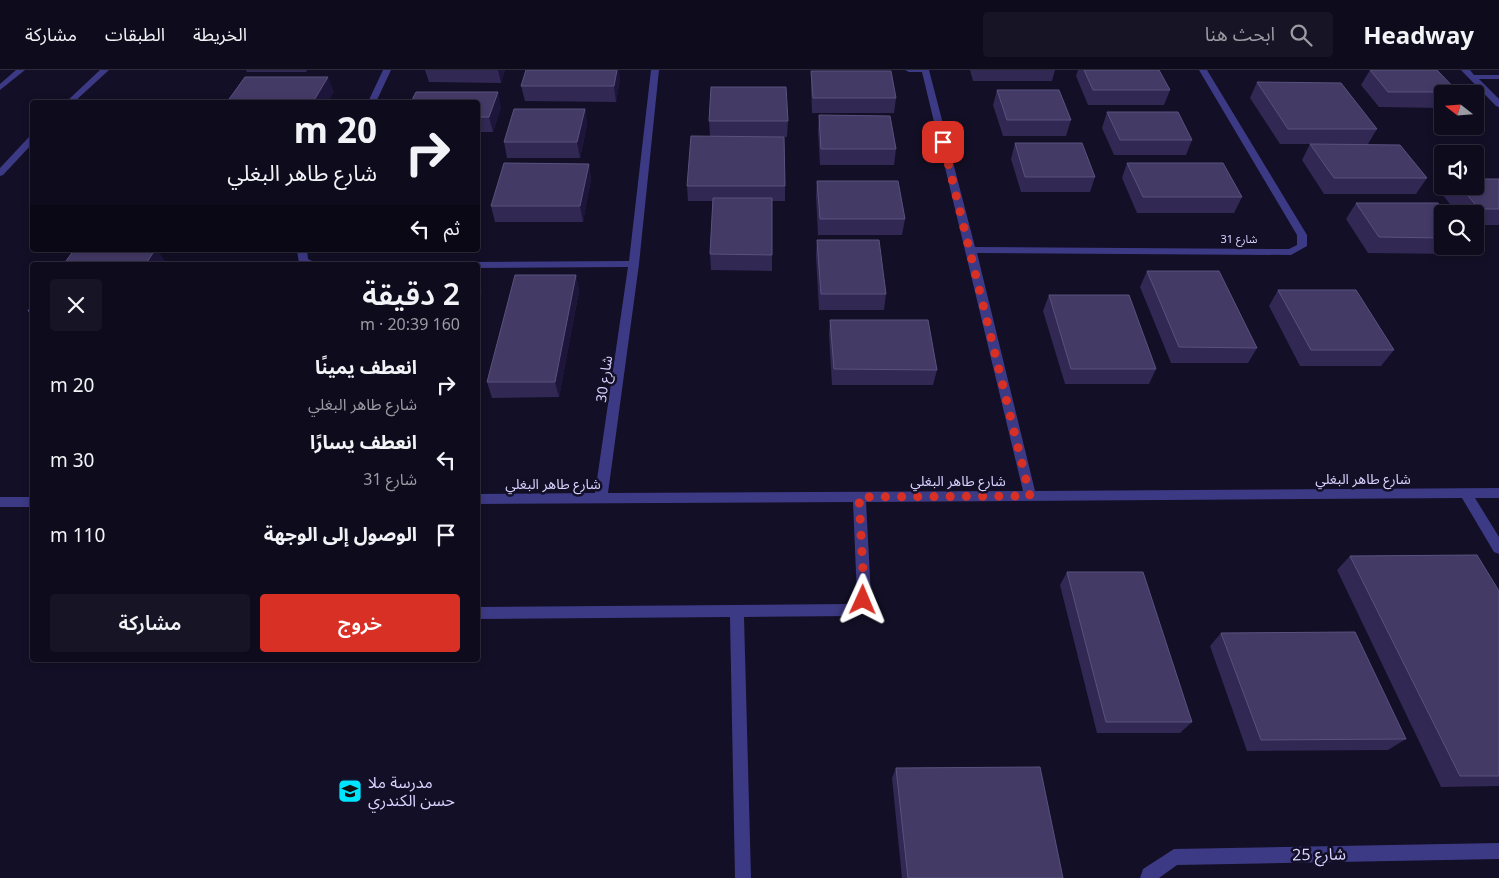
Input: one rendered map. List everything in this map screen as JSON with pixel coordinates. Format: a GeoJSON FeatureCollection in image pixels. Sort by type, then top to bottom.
{"type":"FeatureCollection","features":[{"type":"Feature","properties":{"kind":"street"},"geometry":{"type":"LineString","coordinates":[[0,88],[21,70]]}},
{"type":"Feature","properties":{"kind":"street"},"geometry":{"type":"LineString","coordinates":[[72,100],[105,70]]}},
{"type":"Feature","properties":{"kind":"street"},"geometry":{"type":"LineString","coordinates":[[373,100],[387,70]]}},
{"type":"Feature","properties":{"kind":"street","name":"شارع 30"},"geometry":{"type":"LineString","coordinates":[[601,498],[634,264],[655,70]]}},
{"type":"Feature","properties":{"kind":"street"},"geometry":{"type":"LineString","coordinates":[[909,70],[925,70],[971,250],[1030,496]]}},
{"type":"Feature","properties":{"kind":"street","name":"شارع 31"},"geometry":{"type":"LineString","coordinates":[[971,250],[1291,252],[1302,246],[1302,235],[1203,70]]}},
{"type":"Feature","properties":{"kind":"street"},"geometry":{"type":"LineString","coordinates":[[1468,73],[1499,77]]}},
{"type":"Feature","properties":{"kind":"street"},"geometry":{"type":"LineString","coordinates":[[1468,73],[1499,104]]}},
{"type":"Feature","properties":{"kind":"street"},"geometry":{"type":"LineString","coordinates":[[0,173],[30,141]]}},
{"type":"Feature","properties":{"kind":"street"},"geometry":{"type":"LineString","coordinates":[[480,265],[634,264]]}},
{"type":"Feature","properties":{"kind":"street"},"geometry":{"type":"LineString","coordinates":[[1465,493],[1499,548]]}},
{"type":"Feature","properties":{"kind":"street","name":"شارع طاهر البغلي"},"geometry":{"type":"LineString","coordinates":[[480,499],[1499,493]]}},
{"type":"Feature","properties":{"kind":"street"},"geometry":{"type":"LineString","coordinates":[[480,613],[848,612],[861,605],[864,590],[859,497]]}},
{"type":"Feature","properties":{"kind":"street"},"geometry":{"type":"LineString","coordinates":[[0,502],[30,502]]}},
{"type":"Feature","properties":{"kind":"street"},"geometry":{"type":"LineString","coordinates":[[737,612],[743,878]]}},
{"type":"Feature","properties":{"kind":"street","name":"شارع 25"},"geometry":{"type":"LineString","coordinates":[[1148,878],[1149,875],[1174,857],[1499,851]]}},
{"type":"Feature","properties":{"kind":"building"},"geometry":{"type":"Polygon","coordinates":[[[526,70],[617,70],[614,86],[521,86],[526,70]]]}},
{"type":"Feature","properties":{"kind":"building"},"geometry":{"type":"Polygon","coordinates":[[[1084,70],[1159,70],[1170,90],[1093,90],[1084,70]]]}},
{"type":"Feature","properties":{"kind":"building"},"geometry":{"type":"Polygon","coordinates":[[[1370,70],[1437,70],[1451,85],[1434,85],[1434,92],[1388,92],[1370,70]]]}},
{"type":"Feature","properties":{"kind":"building"},"geometry":{"type":"Polygon","coordinates":[[[811,71],[891,71],[896,98],[813,98],[811,71]]]}},
{"type":"Feature","properties":{"kind":"building"},"geometry":{"type":"Polygon","coordinates":[[[245,77],[328,77],[314,100],[228,100],[245,77]]]}},
{"type":"Feature","properties":{"kind":"building"},"geometry":{"type":"Polygon","coordinates":[[[1257,82],[1341,83],[1377,129],[1288,129],[1257,82]]]}},
{"type":"Feature","properties":{"kind":"building"},"geometry":{"type":"Polygon","coordinates":[[[711,87],[786,87],[788,121],[709,121],[711,87]]]}},
{"type":"Feature","properties":{"kind":"building"},"geometry":{"type":"Polygon","coordinates":[[[997,90],[1059,90],[1071,120],[1007,120],[997,90]]]}},
{"type":"Feature","properties":{"kind":"building"},"geometry":{"type":"Polygon","coordinates":[[[416,92],[498,92],[489,117],[480,117],[480,100],[412,100],[416,92]]]}},
{"type":"Feature","properties":{"kind":"building"},"geometry":{"type":"Polygon","coordinates":[[[514,109],[585,109],[577,142],[504,142],[514,109]]]}},
{"type":"Feature","properties":{"kind":"building"},"geometry":{"type":"Polygon","coordinates":[[[1107,112],[1178,112],[1192,140],[1120,140],[1107,112]]]}},
{"type":"Feature","properties":{"kind":"building"},"geometry":{"type":"Polygon","coordinates":[[[819,115],[890,116],[896,149],[821,149],[819,115]]]}},
{"type":"Feature","properties":{"kind":"building"},"geometry":{"type":"Polygon","coordinates":[[[691,136],[784,137],[785,186],[687,186],[691,136]]]}},
{"type":"Feature","properties":{"kind":"building"},"geometry":{"type":"Polygon","coordinates":[[[1015,143],[1082,143],[1095,177],[1025,177],[1015,143]]]}},
{"type":"Feature","properties":{"kind":"building"},"geometry":{"type":"Polygon","coordinates":[[[1310,144],[1400,145],[1427,178],[1334,178],[1310,144]]]}},
{"type":"Feature","properties":{"kind":"building"},"geometry":{"type":"Polygon","coordinates":[[[504,163],[589,164],[580,206],[491,206],[504,163]]]}},
{"type":"Feature","properties":{"kind":"building"},"geometry":{"type":"Polygon","coordinates":[[[1127,163],[1223,163],[1242,197],[1143,197],[1127,163]]]}},
{"type":"Feature","properties":{"kind":"building"},"geometry":{"type":"Polygon","coordinates":[[[1484,179],[1499,179],[1499,209],[1484,209],[1484,205],[1476,205],[1467,195],[1484,195],[1484,179]]]}},
{"type":"Feature","properties":{"kind":"building"},"geometry":{"type":"Polygon","coordinates":[[[817,181],[898,181],[905,219],[820,219],[817,181]]]}},
{"type":"Feature","properties":{"kind":"building"},"geometry":{"type":"Polygon","coordinates":[[[713,198],[772,198],[772,255],[710,254],[713,198]]]}},
{"type":"Feature","properties":{"kind":"building"},"geometry":{"type":"Polygon","coordinates":[[[1356,203],[1438,203],[1439,205],[1434,205],[1434,238],[1379,237],[1356,203]]]}},
{"type":"Feature","properties":{"kind":"building"},"geometry":{"type":"Polygon","coordinates":[[[817,240],[879,240],[886,294],[821,294],[817,240]]]}},
{"type":"Feature","properties":{"kind":"building"},"geometry":{"type":"Polygon","coordinates":[[[73,252],[154,252],[147,262],[65,262],[73,252]]]}},
{"type":"Feature","properties":{"kind":"building"},"geometry":{"type":"Polygon","coordinates":[[[1147,271],[1219,271],[1257,348],[1179,347],[1147,271]]]}},
{"type":"Feature","properties":{"kind":"building"},"geometry":{"type":"Polygon","coordinates":[[[515,275],[576,275],[555,382],[487,382],[515,275]]]}},
{"type":"Feature","properties":{"kind":"building"},"geometry":{"type":"Polygon","coordinates":[[[1278,290],[1356,290],[1394,350],[1311,350],[1278,290]]]}},
{"type":"Feature","properties":{"kind":"building"},"geometry":{"type":"Polygon","coordinates":[[[1049,295],[1129,295],[1156,369],[1071,369],[1049,295]]]}},
{"type":"Feature","properties":{"kind":"building"},"geometry":{"type":"Polygon","coordinates":[[[830,320],[928,320],[937,370],[834,369],[830,320]]]}},
{"type":"Feature","properties":{"kind":"building"},"geometry":{"type":"Polygon","coordinates":[[[1477,555],[1499,591],[1499,776],[1460,776],[1350,556],[1477,555]]]}},
{"type":"Feature","properties":{"kind":"building"},"geometry":{"type":"Polygon","coordinates":[[[1067,572],[1143,572],[1192,722],[1106,722],[1067,572]]]}},
{"type":"Feature","properties":{"kind":"building"},"geometry":{"type":"Polygon","coordinates":[[[1355,632],[1406,739],[1261,740],[1221,633],[1355,632]]]}},
{"type":"Feature","properties":{"kind":"building"},"geometry":{"type":"Polygon","coordinates":[[[1040,767],[1063,878],[908,878],[896,768],[1040,767]]]}},
{"type":"Feature","properties":{"kind":"place","name":"مدرسة ملا حسن الكندري"},"geometry":{"type":"Point","coordinates":[350,791]}},
{"type":"Feature","properties":{"kind":"route"},"geometry":{"type":"LineString","coordinates":[[863,600],[859,497],[1030,496],[943,142]]}}]}
